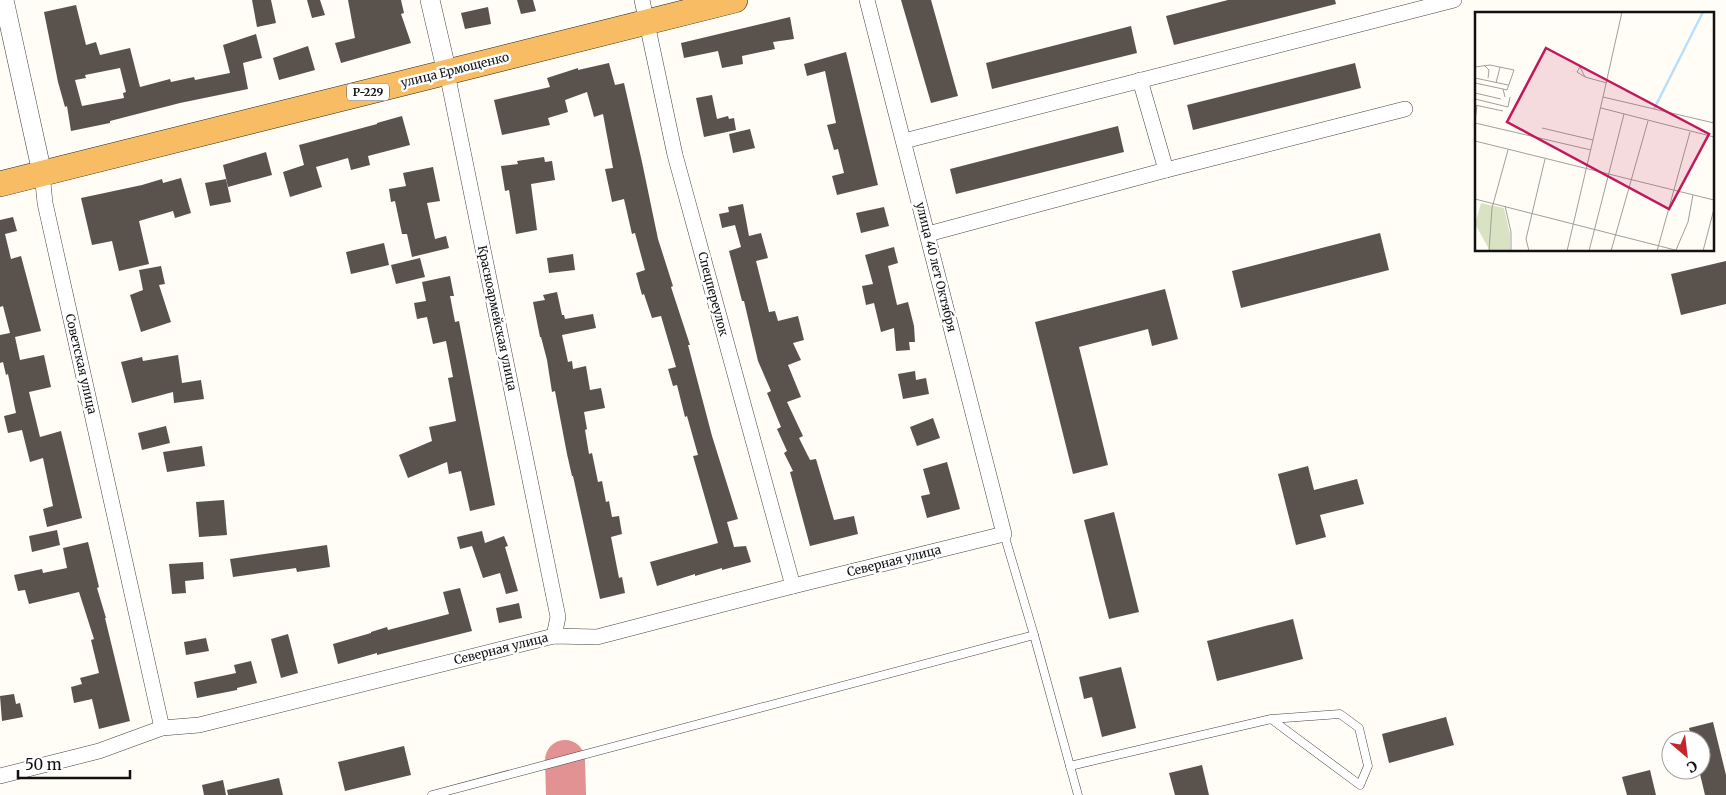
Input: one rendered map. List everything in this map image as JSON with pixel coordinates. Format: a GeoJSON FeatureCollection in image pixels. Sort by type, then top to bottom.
{"type":"FeatureCollection","features":[{"type":"Feature","properties":{"kind":"highway","name":"улица Ермощенко"},"geometry":{"type":"LineString","coordinates":[[0,184],[447,72],[644,11],[735,0]]}},
{"type":"Feature","properties":{"kind":"street","name":"Советская улица"},"geometry":{"type":"LineString","coordinates":[[4,0],[42,173],[45,203],[162,728]]}},
{"type":"Feature","properties":{"kind":"street","name":"Красноармейская улица"},"geometry":{"type":"LineString","coordinates":[[430,0],[447,72],[558,617],[554,636]]}},
{"type":"Feature","properties":{"kind":"street","name":"улица 40 лет Октября"},"geometry":{"type":"LineString","coordinates":[[867,0],[1004,534]]}},
{"type":"Feature","properties":{"kind":"street"},"geometry":{"type":"LineString","coordinates":[[904,141],[1454,0]]}},
{"type":"Feature","properties":{"kind":"street","name":"Спецпереулок"},"geometry":{"type":"LineString","coordinates":[[644,11],[675,154],[793,586]]}},
{"type":"Feature","properties":{"kind":"street"},"geometry":{"type":"LineString","coordinates":[[1140,80],[1166,170]]}},
{"type":"Feature","properties":{"kind":"street"},"geometry":{"type":"LineString","coordinates":[[928,234],[1166,170],[1405,109]]}},
{"type":"Feature","properties":{"kind":"street","name":"Северная улица"},"geometry":{"type":"LineString","coordinates":[[0,776],[99,751],[162,728],[199,725],[554,636],[597,637],[1004,534]]}},
{"type":"Feature","properties":{"kind":"lane"},"geometry":{"type":"LineString","coordinates":[[1004,534],[1078,795]]}},
{"type":"Feature","properties":{"kind":"lane"},"geometry":{"type":"LineString","coordinates":[[432,795],[1034,635]]}},
{"type":"Feature","properties":{"kind":"lane"},"geometry":{"type":"LineString","coordinates":[[1070,766],[1271,719],[1340,714],[1360,728],[1368,766],[1360,785],[1271,719]]}},
{"type":"Feature","properties":{"kind":"building"},"geometry":{"type":"Polygon","coordinates":[[[252,0],[271,0],[276,23],[257,27],[252,0]]]}},
{"type":"Feature","properties":{"kind":"building"},"geometry":{"type":"Polygon","coordinates":[[[307,0],[320,0],[325,15],[312,18],[307,0]]]}},
{"type":"Feature","properties":{"kind":"building"},"geometry":{"type":"Polygon","coordinates":[[[348,0],[401,0],[404,13],[401,14],[411,43],[341,63],[335,43],[355,38],[348,0]]]}},
{"type":"Feature","properties":{"kind":"building"},"geometry":{"type":"Polygon","coordinates":[[[517,0],[533,0],[536,11],[521,14],[517,0]]]}},
{"type":"Feature","properties":{"kind":"building"},"geometry":{"type":"Polygon","coordinates":[[[901,0],[931,0],[958,96],[931,103],[901,0]]]}},
{"type":"Feature","properties":{"kind":"building"},"geometry":{"type":"Polygon","coordinates":[[[1228,0],[1335,0],[1336,4],[1174,45],[1166,16],[1228,0]]]}},
{"type":"Feature","properties":{"kind":"building"},"geometry":{"type":"Polygon","coordinates":[[[76,5],[86,45],[96,42],[100,55],[130,48],[140,87],[170,79],[171,82],[194,77],[195,80],[230,73],[223,45],[256,34],[262,58],[243,63],[248,89],[180,103],[110,121],[110,123],[71,131],[67,106],[65,107],[58,82],[44,12],[76,5]],[[120,68],[85,75],[86,78],[75,80],[82,106],[124,98],[123,93],[126,92],[120,68]]]}},
{"type":"Feature","properties":{"kind":"building"},"geometry":{"type":"Polygon","coordinates":[[[488,7],[491,24],[465,29],[461,13],[488,7]]]}},
{"type":"Feature","properties":{"kind":"building"},"geometry":{"type":"Polygon","coordinates":[[[790,17],[794,39],[773,42],[775,49],[742,56],[743,64],[722,68],[718,51],[684,58],[681,43],[790,17]]]}},
{"type":"Feature","properties":{"kind":"building"},"geometry":{"type":"Polygon","coordinates":[[[1131,26],[1137,53],[992,89],[986,63],[1131,26]]]}},
{"type":"Feature","properties":{"kind":"building"},"geometry":{"type":"Polygon","coordinates":[[[308,46],[315,70],[279,80],[273,58],[308,46]]]}},
{"type":"Feature","properties":{"kind":"building"},"geometry":{"type":"Polygon","coordinates":[[[846,52],[878,185],[837,195],[832,176],[844,173],[838,149],[834,150],[827,125],[836,123],[825,71],[807,76],[804,64],[846,52]]]}},
{"type":"Feature","properties":{"kind":"building"},"geometry":{"type":"Polygon","coordinates":[[[609,63],[615,85],[624,83],[658,239],[690,345],[688,345],[712,436],[738,519],[727,522],[734,547],[746,546],[751,562],[695,576],[695,574],[657,586],[650,562],[718,543],[693,456],[698,455],[687,416],[685,417],[677,385],[673,386],[668,369],[676,367],[661,316],[652,318],[644,294],[642,295],[636,273],[645,270],[635,233],[632,234],[624,199],[612,202],[605,169],[613,168],[603,114],[594,117],[587,92],[565,100],[568,112],[548,118],[550,125],[502,135],[494,100],[550,87],[547,78],[578,68],[578,70],[609,63]]]}},
{"type":"Feature","properties":{"kind":"building"},"geometry":{"type":"Polygon","coordinates":[[[1355,63],[1361,88],[1193,130],[1187,105],[1355,63]]]}},
{"type":"Feature","properties":{"kind":"building"},"geometry":{"type":"Polygon","coordinates":[[[712,95],[717,119],[728,116],[729,119],[734,118],[736,130],[704,137],[696,98],[712,95]]]}},
{"type":"Feature","properties":{"kind":"building"},"geometry":{"type":"Polygon","coordinates":[[[402,116],[410,145],[368,156],[370,165],[351,170],[348,158],[316,167],[322,187],[290,197],[283,172],[304,165],[299,145],[402,116]]]}},
{"type":"Feature","properties":{"kind":"building"},"geometry":{"type":"Polygon","coordinates":[[[1118,126],[1124,152],[956,194],[950,169],[1118,126]]]}},
{"type":"Feature","properties":{"kind":"building"},"geometry":{"type":"Polygon","coordinates":[[[750,129],[755,148],[733,153],[729,134],[750,129]]]}},
{"type":"Feature","properties":{"kind":"building"},"geometry":{"type":"Polygon","coordinates":[[[266,152],[272,175],[228,187],[223,165],[266,152]]]}},
{"type":"Feature","properties":{"kind":"building"},"geometry":{"type":"Polygon","coordinates":[[[544,157],[545,162],[552,161],[555,180],[531,184],[537,230],[516,234],[509,190],[505,191],[501,166],[518,164],[517,161],[544,157]]]}},
{"type":"Feature","properties":{"kind":"building"},"geometry":{"type":"Polygon","coordinates":[[[433,167],[440,201],[427,203],[435,239],[446,236],[449,248],[412,257],[407,234],[402,234],[395,201],[391,202],[389,189],[406,186],[403,173],[433,167]]]}},
{"type":"Feature","properties":{"kind":"building"},"geometry":{"type":"Polygon","coordinates":[[[181,178],[191,213],[175,218],[173,211],[139,221],[149,264],[119,271],[112,241],[92,245],[81,198],[162,179],[163,183],[181,178]]]}},
{"type":"Feature","properties":{"kind":"building"},"geometry":{"type":"Polygon","coordinates":[[[226,179],[231,202],[210,206],[205,183],[226,179]]]}},
{"type":"Feature","properties":{"kind":"building"},"geometry":{"type":"Polygon","coordinates":[[[743,204],[749,236],[761,233],[768,258],[756,261],[769,312],[775,311],[778,321],[798,316],[804,340],[793,343],[801,360],[788,365],[801,397],[787,402],[803,436],[799,438],[810,460],[816,459],[834,520],[854,516],[858,534],[810,546],[790,472],[793,471],[784,453],[787,451],[777,429],[781,427],[767,393],[771,391],[758,361],[744,301],[742,301],[729,251],[741,247],[735,225],[722,228],[719,214],[729,212],[728,207],[743,204]]]}},
{"type":"Feature","properties":{"kind":"building"},"geometry":{"type":"Polygon","coordinates":[[[884,207],[889,226],[861,233],[856,213],[884,207]]]}},
{"type":"Feature","properties":{"kind":"building"},"geometry":{"type":"Polygon","coordinates":[[[13,217],[17,231],[5,234],[11,259],[21,256],[41,331],[15,337],[20,360],[44,355],[51,387],[29,392],[40,437],[61,431],[82,518],[47,527],[43,509],[53,506],[43,458],[30,462],[22,430],[8,433],[4,416],[16,413],[8,374],[6,375],[3,362],[0,363],[0,335],[10,333],[3,306],[0,307],[0,220],[13,217]]]}},
{"type":"Feature","properties":{"kind":"building"},"geometry":{"type":"Polygon","coordinates":[[[1380,233],[1389,270],[1241,308],[1232,271],[1380,233]]]}},
{"type":"Feature","properties":{"kind":"building"},"geometry":{"type":"Polygon","coordinates":[[[384,243],[389,265],[351,274],[346,252],[384,243]]]}},
{"type":"Feature","properties":{"kind":"building"},"geometry":{"type":"Polygon","coordinates":[[[894,247],[898,263],[888,266],[897,305],[908,302],[914,326],[915,342],[909,342],[910,350],[896,351],[894,328],[881,332],[874,303],[866,305],[862,286],[873,284],[865,255],[894,247]]]}},
{"type":"Feature","properties":{"kind":"building"},"geometry":{"type":"Polygon","coordinates":[[[573,254],[575,270],[549,273],[547,258],[573,254]]]}},
{"type":"Feature","properties":{"kind":"building"},"geometry":{"type":"Polygon","coordinates":[[[420,258],[425,277],[396,284],[391,265],[420,258]]]}},
{"type":"Feature","properties":{"kind":"building"},"geometry":{"type":"Polygon","coordinates":[[[1726,261],[1726,304],[1681,315],[1671,274],[1726,261]]]}},
{"type":"Feature","properties":{"kind":"building"},"geometry":{"type":"Polygon","coordinates":[[[161,266],[165,284],[159,285],[171,322],[141,332],[130,295],[143,290],[139,270],[161,266]]]}},
{"type":"Feature","properties":{"kind":"building"},"geometry":{"type":"Polygon","coordinates":[[[450,276],[454,296],[450,296],[455,322],[459,321],[495,505],[470,511],[461,471],[449,474],[447,462],[408,478],[399,455],[432,441],[429,427],[456,421],[448,378],[453,377],[446,341],[433,344],[427,317],[417,319],[414,303],[426,301],[422,282],[450,276]]]}},
{"type":"Feature","properties":{"kind":"building"},"geometry":{"type":"Polygon","coordinates":[[[1165,289],[1178,339],[1152,346],[1148,329],[1079,347],[1108,465],[1073,474],[1035,322],[1165,289]]]}},
{"type":"Feature","properties":{"kind":"building"},"geometry":{"type":"Polygon","coordinates":[[[557,292],[562,315],[564,315],[565,319],[593,314],[596,328],[562,335],[568,362],[572,361],[573,369],[586,366],[590,390],[601,388],[605,408],[584,412],[587,429],[585,430],[589,454],[592,453],[598,482],[602,481],[606,502],[609,501],[612,517],[619,516],[622,534],[611,537],[619,578],[622,577],[625,593],[600,599],[567,454],[555,391],[552,392],[547,360],[533,302],[545,300],[543,295],[557,292]]]}},
{"type":"Feature","properties":{"kind":"building"},"geometry":{"type":"Polygon","coordinates":[[[178,355],[182,383],[201,380],[204,399],[174,403],[173,392],[132,403],[121,362],[142,357],[143,361],[178,355]]]}},
{"type":"Feature","properties":{"kind":"building"},"geometry":{"type":"Polygon","coordinates":[[[915,371],[916,380],[926,378],[929,394],[903,399],[898,374],[915,371]]]}},
{"type":"Feature","properties":{"kind":"building"},"geometry":{"type":"Polygon","coordinates":[[[933,418],[940,438],[917,446],[910,427],[933,418]]]}},
{"type":"Feature","properties":{"kind":"building"},"geometry":{"type":"Polygon","coordinates":[[[166,426],[170,443],[142,450],[138,433],[166,426]]]}},
{"type":"Feature","properties":{"kind":"building"},"geometry":{"type":"Polygon","coordinates":[[[202,446],[205,466],[167,472],[163,452],[202,446]]]}},
{"type":"Feature","properties":{"kind":"building"},"geometry":{"type":"Polygon","coordinates":[[[947,462],[960,509],[927,518],[921,496],[930,494],[923,469],[947,462]]]}},
{"type":"Feature","properties":{"kind":"building"},"geometry":{"type":"Polygon","coordinates":[[[1308,466],[1314,490],[1357,479],[1364,504],[1320,515],[1326,537],[1296,545],[1278,474],[1308,466]]]}},
{"type":"Feature","properties":{"kind":"building"},"geometry":{"type":"Polygon","coordinates":[[[224,500],[227,535],[199,537],[196,502],[224,500]]]}},
{"type":"Feature","properties":{"kind":"building"},"geometry":{"type":"Polygon","coordinates":[[[1114,512],[1139,612],[1109,619],[1084,520],[1114,512]]]}},
{"type":"Feature","properties":{"kind":"building"},"geometry":{"type":"Polygon","coordinates":[[[57,530],[60,545],[32,552],[29,536],[57,530]]]}},
{"type":"Feature","properties":{"kind":"building"},"geometry":{"type":"Polygon","coordinates":[[[482,531],[485,543],[504,536],[508,546],[505,547],[518,591],[506,594],[500,573],[483,578],[472,546],[460,549],[457,537],[482,531]]]}},
{"type":"Feature","properties":{"kind":"building"},"geometry":{"type":"Polygon","coordinates":[[[88,542],[99,587],[97,588],[106,618],[130,721],[99,729],[92,699],[74,703],[71,687],[82,684],[80,678],[99,673],[91,640],[94,639],[79,592],[29,604],[25,590],[18,591],[14,575],[42,569],[43,573],[67,568],[63,548],[88,542]]]}},
{"type":"Feature","properties":{"kind":"building"},"geometry":{"type":"Polygon","coordinates":[[[327,545],[330,567],[297,572],[296,568],[233,577],[230,559],[327,545]]]}},
{"type":"Feature","properties":{"kind":"building"},"geometry":{"type":"Polygon","coordinates":[[[203,562],[204,579],[185,581],[186,593],[172,594],[169,564],[203,562]]]}},
{"type":"Feature","properties":{"kind":"building"},"geometry":{"type":"Polygon","coordinates":[[[460,588],[472,631],[338,664],[333,644],[387,627],[388,630],[449,614],[443,592],[460,588]]]}},
{"type":"Feature","properties":{"kind":"building"},"geometry":{"type":"Polygon","coordinates":[[[519,603],[522,618],[499,623],[496,608],[519,603]]]}},
{"type":"Feature","properties":{"kind":"building"},"geometry":{"type":"Polygon","coordinates":[[[1293,619],[1303,659],[1217,681],[1207,641],[1293,619]]]}},
{"type":"Feature","properties":{"kind":"building"},"geometry":{"type":"Polygon","coordinates":[[[288,634],[298,673],[281,678],[271,639],[288,634]]]}},
{"type":"Feature","properties":{"kind":"building"},"geometry":{"type":"Polygon","coordinates":[[[206,638],[209,651],[186,655],[184,642],[206,638]]]}},
{"type":"Feature","properties":{"kind":"building"},"geometry":{"type":"Polygon","coordinates":[[[251,661],[257,683],[237,688],[237,690],[197,698],[194,682],[236,673],[234,665],[251,661]]]}},
{"type":"Feature","properties":{"kind":"building"},"geometry":{"type":"Polygon","coordinates":[[[1121,667],[1136,728],[1102,737],[1092,697],[1084,699],[1079,677],[1121,667]]]}},
{"type":"Feature","properties":{"kind":"building"},"geometry":{"type":"Polygon","coordinates":[[[14,694],[16,704],[20,703],[23,717],[2,721],[0,696],[14,694]]]}},
{"type":"Feature","properties":{"kind":"building"},"geometry":{"type":"Polygon","coordinates":[[[1446,717],[1454,745],[1389,763],[1382,734],[1446,717]]]}},
{"type":"Feature","properties":{"kind":"building"},"geometry":{"type":"Polygon","coordinates":[[[1713,722],[1726,775],[1726,795],[1705,795],[1701,780],[1711,780],[1711,730],[1690,730],[1689,728],[1713,722]]]}},
{"type":"Feature","properties":{"kind":"building"},"geometry":{"type":"Polygon","coordinates":[[[404,746],[411,775],[345,791],[338,762],[404,746]]]}},
{"type":"Feature","properties":{"kind":"building"},"geometry":{"type":"Polygon","coordinates":[[[1202,765],[1209,795],[1175,795],[1169,773],[1202,765]]]}},
{"type":"Feature","properties":{"kind":"building"},"geometry":{"type":"Polygon","coordinates":[[[1650,770],[1656,795],[1627,795],[1622,777],[1650,770]]]}},
{"type":"Feature","properties":{"kind":"building"},"geometry":{"type":"Polygon","coordinates":[[[279,778],[283,795],[228,795],[227,790],[279,778]]]}},
{"type":"Feature","properties":{"kind":"building"},"geometry":{"type":"Polygon","coordinates":[[[223,780],[226,795],[204,795],[202,785],[223,780]]]}},
{"type":"Feature","properties":{"kind":"taxiway"},"geometry":{"type":"LineString","coordinates":[[565,760],[566,795]]}}]}
